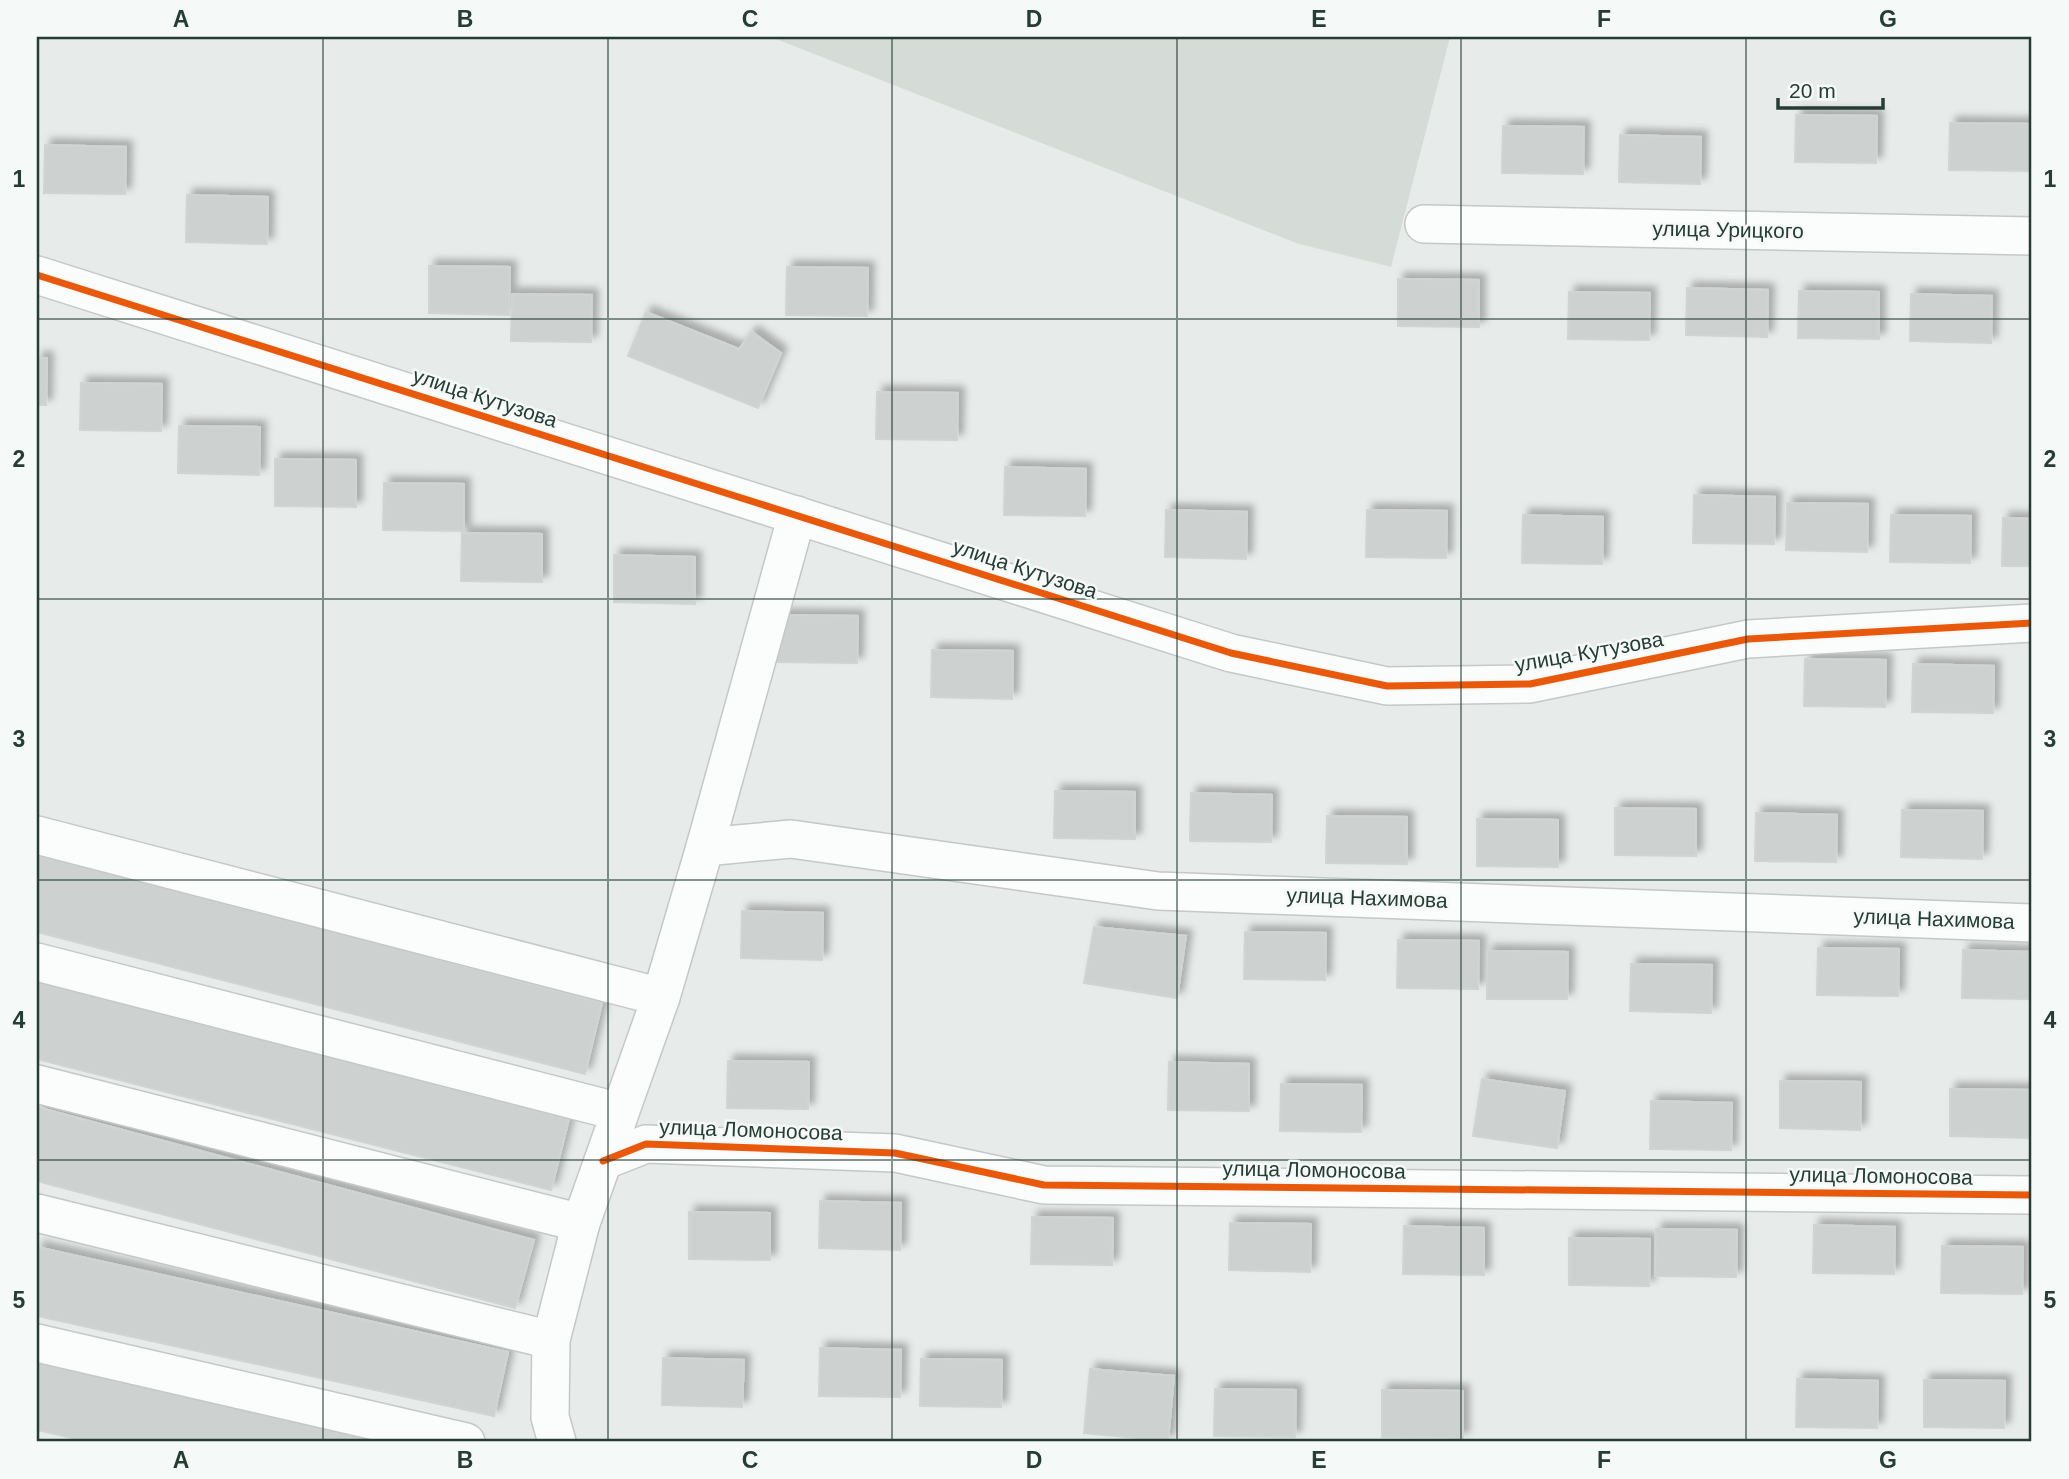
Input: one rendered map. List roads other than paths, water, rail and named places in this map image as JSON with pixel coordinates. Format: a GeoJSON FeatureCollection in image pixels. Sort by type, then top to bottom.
{"type":"FeatureCollection","features":[{"type":"Feature","properties":{"kind":"street","name":"улица Урицкого"},"geometry":{"type":"LineString","coordinates":[[1424,224],[2032,236]]}},
{"type":"Feature","properties":{"kind":"street","name":"улица Кутузова"},"geometry":{"type":"LineString","coordinates":[[37,275],[1231,653],[1387,686],[1530,684],[1748,639],[2032,623]]}},
{"type":"Feature","properties":{"kind":"street"},"geometry":{"type":"LineString","coordinates":[[557,1442],[550,1417],[551,1340],[581,1223],[661,997],[797,515]]}},
{"type":"Feature","properties":{"kind":"street"},"geometry":{"type":"LineString","coordinates":[[37,835],[661,997]]}},
{"type":"Feature","properties":{"kind":"street","name":"улица Нахимова"},"geometry":{"type":"LineString","coordinates":[[705,847],[791,839],[1158,891],[2032,923]]}},
{"type":"Feature","properties":{"kind":"street"},"geometry":{"type":"LineString","coordinates":[[37,962],[620,1112]]}},
{"type":"Feature","properties":{"kind":"street"},"geometry":{"type":"LineString","coordinates":[[37,1084],[581,1223]]}},
{"type":"Feature","properties":{"kind":"street","name":"улица Ломоносова"},"geometry":{"type":"LineString","coordinates":[[603,1161],[646,1144],[895,1153],[1044,1185],[2032,1195]]}},
{"type":"Feature","properties":{"kind":"street"},"geometry":{"type":"LineString","coordinates":[[37,1213],[551,1340]]}},
{"type":"Feature","properties":{"kind":"street"},"geometry":{"type":"LineString","coordinates":[[37,1343],[466,1442]]}}]}
